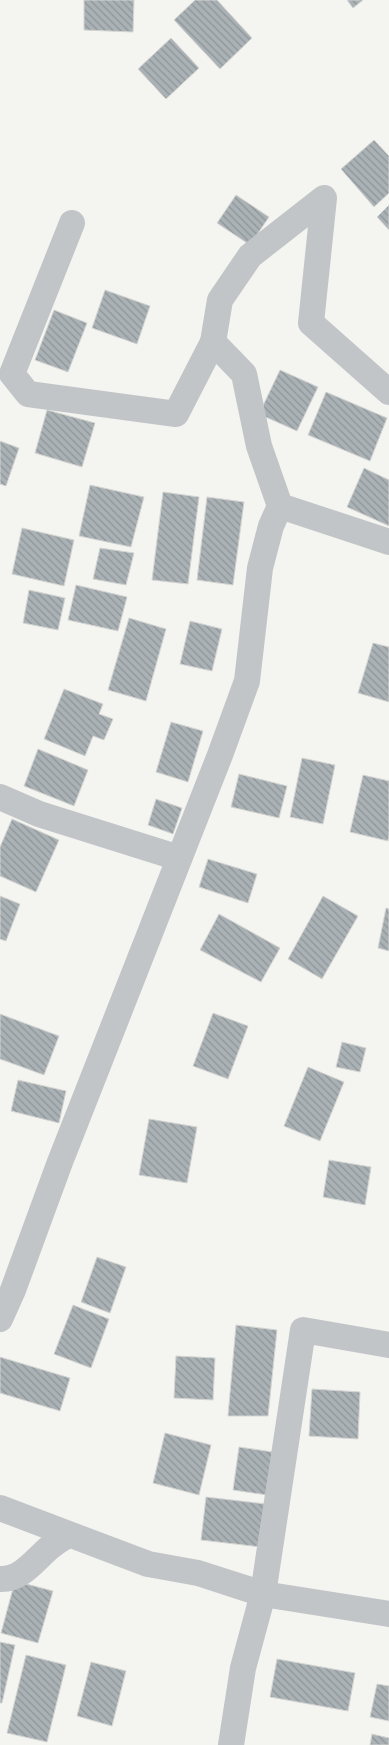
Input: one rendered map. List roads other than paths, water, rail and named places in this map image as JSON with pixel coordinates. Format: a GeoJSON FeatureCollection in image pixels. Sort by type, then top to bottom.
{"type":"FeatureCollection","features":[{"type":"Feature","properties":{"kind":"street"},"geometry":{"type":"LineString","coordinates":[[72,223],[12,374],[28,394],[176,414],[213,342],[220,300],[250,256],[324,198],[311,323],[389,392]]}},
{"type":"Feature","properties":{"kind":"street"},"geometry":{"type":"LineString","coordinates":[[0,1319],[5,1295],[60,1162],[220,755],[247,681],[260,568],[271,526],[280,506],[259,446],[244,374],[213,342]]}},
{"type":"Feature","properties":{"kind":"street"},"geometry":{"type":"LineString","coordinates":[[280,506],[389,542]]}},
{"type":"Feature","properties":{"kind":"street"},"geometry":{"type":"LineString","coordinates":[[0,797],[39,814],[179,858]]}},
{"type":"Feature","properties":{"kind":"street"},"geometry":{"type":"LineString","coordinates":[[231,1745],[243,1668],[264,1594],[303,1330],[389,1346]]}},
{"type":"Feature","properties":{"kind":"street"},"geometry":{"type":"LineString","coordinates":[[0,1508],[148,1564],[198,1573],[264,1594],[389,1614]]}},
{"type":"Feature","properties":{"kind":"street"},"geometry":{"type":"LineString","coordinates":[[0,1579],[8,1579],[23,1572],[49,1548],[68,1534]]}}]}
